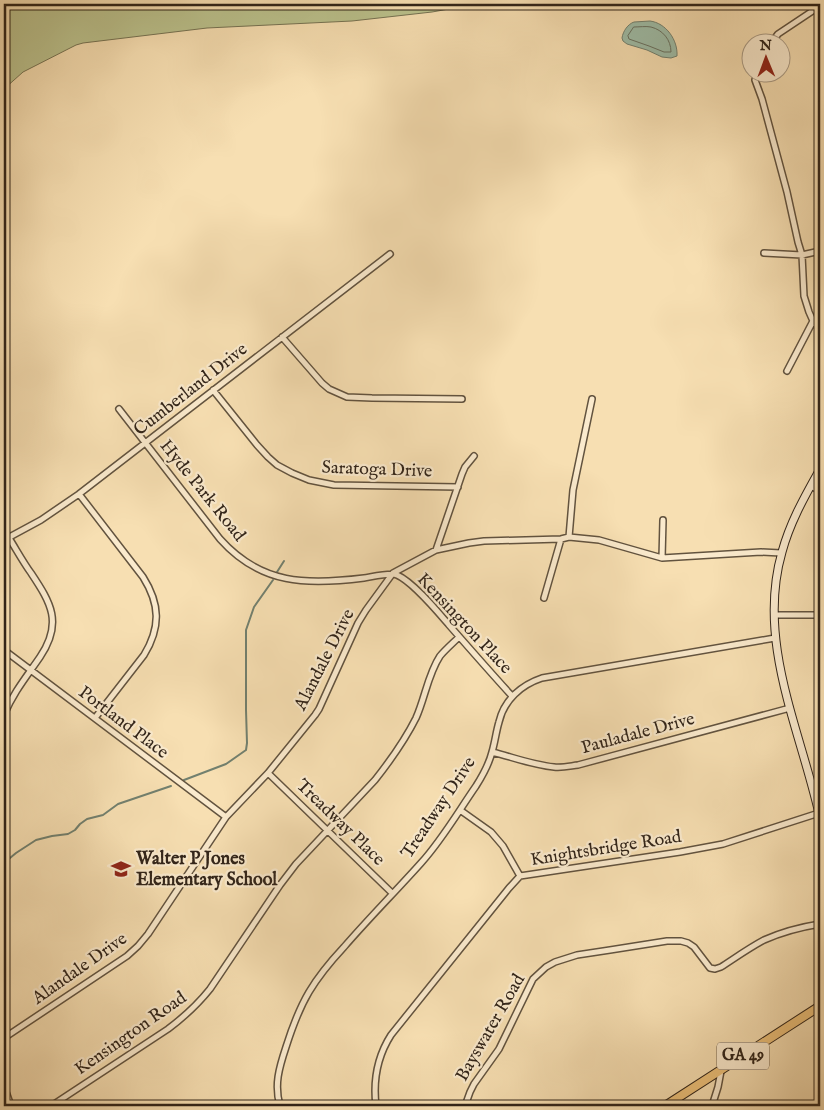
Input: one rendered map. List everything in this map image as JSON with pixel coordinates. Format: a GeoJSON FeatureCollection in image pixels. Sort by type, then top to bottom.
{"type":"FeatureCollection","features":[{"type":"Feature","properties":{"kind":"main road","name":"GA 49"},"geometry":{"type":"LineString","coordinates":[[665,1106],[820,1006]]}},
{"type":"Feature","properties":{"kind":"street"},"geometry":{"type":"LineString","coordinates":[[781,32],[820,6]]}},
{"type":"Feature","properties":{"kind":"street"},"geometry":{"type":"LineString","coordinates":[[757,82],[802,255],[804,296],[808,312],[820,330]]}},
{"type":"Feature","properties":{"kind":"street"},"geometry":{"type":"LineString","coordinates":[[764,252],[802,255],[820,251]]}},
{"type":"Feature","properties":{"kind":"street","name":"Cumberland Drive"},"geometry":{"type":"LineString","coordinates":[[6,539],[41,520],[78,494],[390,254]]}},
{"type":"Feature","properties":{"kind":"street"},"geometry":{"type":"LineString","coordinates":[[787,371],[813,321]]}},
{"type":"Feature","properties":{"kind":"street"},"geometry":{"type":"LineString","coordinates":[[282,336],[322,383],[329,389],[347,397],[462,399]]}},
{"type":"Feature","properties":{"kind":"street","name":"Saratoga Drive"},"geometry":{"type":"LineString","coordinates":[[213,390],[268,457],[292,474],[334,485],[458,487]]}},
{"type":"Feature","properties":{"kind":"street"},"geometry":{"type":"LineString","coordinates":[[570,537],[573,490],[592,399]]}},
{"type":"Feature","properties":{"kind":"street","name":"Hyde Park Road"},"geometry":{"type":"LineString","coordinates":[[119,409],[220,539],[236,556],[255,568],[281,578],[312,581],[356,579],[393,574]]}},
{"type":"Feature","properties":{"kind":"street"},"geometry":{"type":"LineString","coordinates":[[436,550],[465,467],[474,456]]}},
{"type":"Feature","properties":{"kind":"street"},"geometry":{"type":"LineString","coordinates":[[820,469],[793,520],[781,553],[774,615],[777,656],[820,813]]}},
{"type":"Feature","properties":{"kind":"street"},"geometry":{"type":"LineString","coordinates":[[811,486],[820,491]]}},
{"type":"Feature","properties":{"kind":"street"},"geometry":{"type":"LineString","coordinates":[[78,494],[142,577],[150,589],[155,603],[156,618],[150,644],[144,655],[94,718]]}},
{"type":"Feature","properties":{"kind":"street"},"geometry":{"type":"LineString","coordinates":[[662,558],[663,520]]}},
{"type":"Feature","properties":{"kind":"street","name":"Alandale Drive"},"geometry":{"type":"LineString","coordinates":[[4,1038],[127,956],[138,946],[226,817],[268,773],[319,709],[364,612],[393,574],[436,550],[484,541],[561,539],[570,537],[599,540],[662,558],[761,552],[781,553]]}},
{"type":"Feature","properties":{"kind":"street"},"geometry":{"type":"LineString","coordinates":[[4,715],[17,689],[46,648],[51,635],[52,618],[49,603],[43,592],[6,539]]}},
{"type":"Feature","properties":{"kind":"street"},"geometry":{"type":"LineString","coordinates":[[544,598],[561,539]]}},
{"type":"Feature","properties":{"kind":"street","name":"Kensington Place"},"geometry":{"type":"LineString","coordinates":[[393,574],[403,578],[433,606],[512,696]]}},
{"type":"Feature","properties":{"kind":"street"},"geometry":{"type":"LineString","coordinates":[[774,615],[820,615]]}},
{"type":"Feature","properties":{"kind":"street","name":"Kensington Road"},"geometry":{"type":"LineString","coordinates":[[51,1106],[168,1029],[200,1002],[296,864],[387,765],[415,720],[433,668],[450,645],[460,637]]}},
{"type":"Feature","properties":{"kind":"street","name":"Treadway Drive"},"geometry":{"type":"LineString","coordinates":[[280,1106],[276,1087],[279,1068],[289,1036],[303,1002],[324,970],[422,861],[460,810],[479,781],[492,752],[499,720],[512,696],[526,685],[542,678],[775,638]]}},
{"type":"Feature","properties":{"kind":"street","name":"Portland Place"},"geometry":{"type":"LineString","coordinates":[[4,650],[226,817]]}},
{"type":"Feature","properties":{"kind":"street","name":"Pauladale Drive"},"geometry":{"type":"LineString","coordinates":[[492,752],[547,766],[578,765],[790,708]]}},
{"type":"Feature","properties":{"kind":"street","name":"Treadway Place"},"geometry":{"type":"LineString","coordinates":[[268,773],[392,893]]}},
{"type":"Feature","properties":{"kind":"street"},"geometry":{"type":"LineString","coordinates":[[460,810],[492,832],[503,846],[520,876]]}},
{"type":"Feature","properties":{"kind":"street","name":"Knightsbridge Road"},"geometry":{"type":"LineString","coordinates":[[376,1106],[375,1080],[379,1058],[391,1035],[520,876],[716,845],[820,813]]}},
{"type":"Feature","properties":{"kind":"street","name":"Bayswater Road"},"geometry":{"type":"LineString","coordinates":[[465,1106],[474,1084],[499,1049],[533,980],[546,967],[555,962],[577,955],[667,941],[681,941],[694,947],[710,968],[715,969],[784,932],[820,924]]}},
{"type":"Feature","properties":{"kind":"street"},"geometry":{"type":"LineString","coordinates":[[712,1106],[721,1071]]}},
{"type":"Feature","properties":{"kind":"street"},"geometry":{"type":"LineString","coordinates":[[4,1086],[11,1106]]}},
{"type":"Feature","properties":{"kind":"green space"},"geometry":{"type":"Polygon","coordinates":[[[4,4],[477,4],[432,12],[352,21],[207,28],[83,43],[23,72],[4,89],[4,4]]]}},
{"type":"Feature","properties":{"kind":"water"},"geometry":{"type":"Polygon","coordinates":[[[650,21],[661,25],[673,38],[677,56],[671,58],[662,57],[623,41],[622,38],[625,30],[634,22],[650,21]]]}},
{"type":"Feature","properties":{"kind":"waterway"},"geometry":{"type":"LineString","coordinates":[[87,4],[117,4]]}},
{"type":"Feature","properties":{"kind":"waterway"},"geometry":{"type":"LineString","coordinates":[[277,572],[284,561]]}},
{"type":"Feature","properties":{"kind":"waterway"},"geometry":{"type":"LineString","coordinates":[[184,780],[226,764],[246,750],[246,630],[254,607],[273,580]]}},
{"type":"Feature","properties":{"kind":"waterway"},"geometry":{"type":"LineString","coordinates":[[4,863],[36,840],[68,834],[87,819],[103,815],[118,804],[171,786]]}},
{"type":"Feature","properties":{"kind":"place","name":"Walter P Jones Elementary School"},"geometry":{"type":"Point","coordinates":[121,869]}}]}
